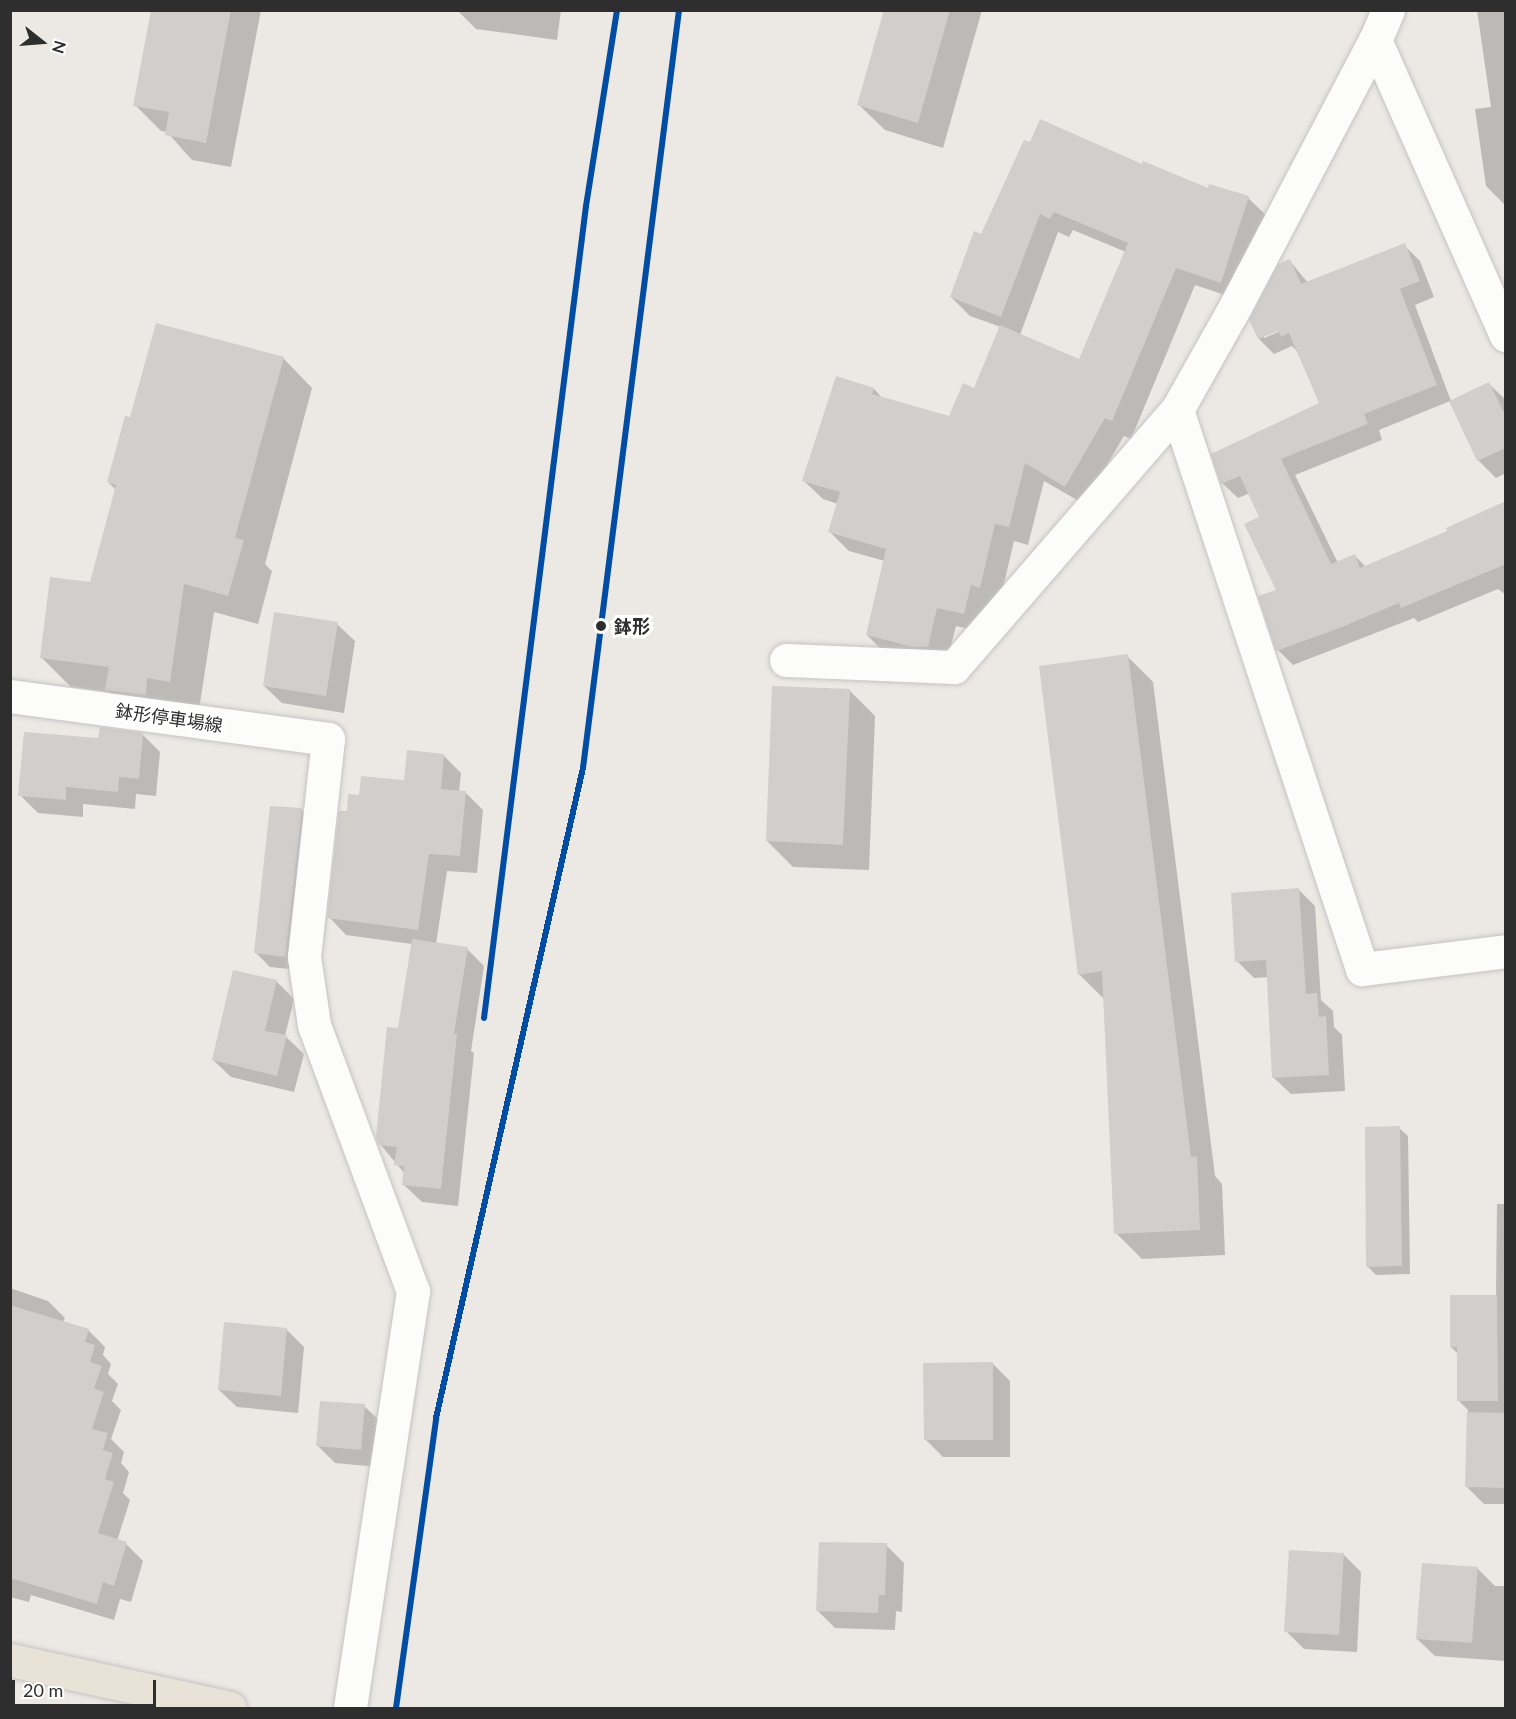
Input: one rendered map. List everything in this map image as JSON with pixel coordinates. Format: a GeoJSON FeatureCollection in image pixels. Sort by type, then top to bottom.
{"type":"FeatureCollection","features":[{"type":"Feature","properties":{"kind":"highway"},"geometry":{"type":"LineString","coordinates":[[10,1660],[230,1708]]}},
{"type":"Feature","properties":{"kind":"street"},"geometry":{"type":"LineString","coordinates":[[786,660],[954,667],[1177,410],[1231,314],[1375,40],[1388,10]]}},
{"type":"Feature","properties":{"kind":"street"},"geometry":{"type":"LineString","coordinates":[[1375,40],[1506,334]]}},
{"type":"Feature","properties":{"kind":"street"},"geometry":{"type":"LineString","coordinates":[[1177,410],[1362,969],[1506,951]]}},
{"type":"Feature","properties":{"kind":"street","name":"鉢形停車場線"},"geometry":{"type":"LineString","coordinates":[[10,696],[328,739],[304,957],[314,1025],[413,1291],[350,1708]]}},
{"type":"Feature","properties":{"kind":"building"},"geometry":{"type":"Polygon","coordinates":[[[151,10],[231,10],[206,143],[165,135],[169,112],[133,106],[151,10]]]}},
{"type":"Feature","properties":{"kind":"building"},"geometry":{"type":"Polygon","coordinates":[[[884,10],[950,10],[918,123],[857,105],[884,10]]]}},
{"type":"Feature","properties":{"kind":"building"},"geometry":{"type":"Polygon","coordinates":[[[1040,119],[1142,164],[1143,161],[1208,188],[1209,184],[1249,196],[1221,283],[1176,268],[1112,421],[1105,418],[1065,487],[1025,463],[1009,527],[995,524],[980,588],[971,585],[964,614],[937,608],[928,647],[913,647],[866,635],[886,549],[828,532],[840,492],[802,481],[836,376],[874,388],[872,394],[949,416],[963,383],[974,388],[1000,325],[1079,359],[1128,243],[1054,212],[1050,219],[1040,214],[1001,317],[950,297],[974,231],[981,234],[1024,140],[1030,142],[1040,119]]]}},
{"type":"Feature","properties":{"kind":"building"},"geometry":{"type":"Polygon","coordinates":[[[1405,243],[1420,281],[1400,289],[1437,385],[1364,414],[1368,424],[1281,459],[1331,564],[1355,554],[1360,568],[1447,531],[1446,528],[1506,501],[1506,564],[1401,608],[1399,603],[1276,651],[1258,596],[1276,590],[1244,524],[1259,517],[1240,476],[1221,484],[1211,454],[1319,403],[1289,333],[1281,337],[1278,331],[1258,339],[1249,320],[1278,264],[1290,259],[1301,284],[1405,243]]]}},
{"type":"Feature","properties":{"kind":"building"},"geometry":{"type":"Polygon","coordinates":[[[156,323],[284,357],[235,538],[244,540],[228,596],[184,584],[170,682],[147,678],[146,695],[105,690],[109,667],[40,658],[50,577],[90,582],[116,485],[107,482],[125,416],[130,417],[156,323]]]}},
{"type":"Feature","properties":{"kind":"building"},"geometry":{"type":"Polygon","coordinates":[[[1489,382],[1506,417],[1506,448],[1477,461],[1449,401],[1489,382]]]}},
{"type":"Feature","properties":{"kind":"building"},"geometry":{"type":"Polygon","coordinates":[[[274,612],[338,622],[326,696],[263,686],[274,612]]]}},
{"type":"Feature","properties":{"kind":"building"},"geometry":{"type":"Polygon","coordinates":[[[1128,654],[1191,1157],[1197,1156],[1200,1230],[1114,1234],[1102,971],[1078,975],[1039,666],[1128,654]]]}},
{"type":"Feature","properties":{"kind":"building"},"geometry":{"type":"Polygon","coordinates":[[[772,686],[850,689],[843,845],[766,841],[772,686]]]}},
{"type":"Feature","properties":{"kind":"building"},"geometry":{"type":"Polygon","coordinates":[[[100,727],[143,733],[139,779],[119,777],[118,792],[66,787],[66,800],[18,796],[24,732],[98,738],[100,727]]]}},
{"type":"Feature","properties":{"kind":"building"},"geometry":{"type":"Polygon","coordinates":[[[407,750],[444,754],[441,789],[466,791],[460,856],[429,854],[418,930],[327,918],[339,811],[347,811],[348,794],[359,795],[361,776],[404,780],[407,750]]]}},
{"type":"Feature","properties":{"kind":"building"},"geometry":{"type":"Polygon","coordinates":[[[270,806],[302,808],[285,957],[254,953],[270,806]]]}},
{"type":"Feature","properties":{"kind":"building"},"geometry":{"type":"Polygon","coordinates":[[[1299,888],[1306,994],[1317,993],[1319,1017],[1326,1016],[1329,1075],[1272,1078],[1266,960],[1235,962],[1231,893],[1299,888]]]}},
{"type":"Feature","properties":{"kind":"building"},"geometry":{"type":"Polygon","coordinates":[[[412,939],[468,947],[454,1034],[457,1034],[441,1189],[402,1185],[404,1166],[394,1165],[397,1147],[379,1145],[376,1137],[387,1027],[398,1028],[412,939]]]}},
{"type":"Feature","properties":{"kind":"building"},"geometry":{"type":"Polygon","coordinates":[[[233,970],[277,980],[265,1031],[287,1035],[277,1076],[212,1060],[233,970]]]}},
{"type":"Feature","properties":{"kind":"building"},"geometry":{"type":"Polygon","coordinates":[[[1400,1126],[1402,1266],[1366,1267],[1365,1127],[1400,1126]]]}},
{"type":"Feature","properties":{"kind":"building"},"geometry":{"type":"Polygon","coordinates":[[[1450,1295],[1497,1295],[1498,1401],[1457,1401],[1457,1347],[1450,1347],[1450,1295]]]}},
{"type":"Feature","properties":{"kind":"building"},"geometry":{"type":"Polygon","coordinates":[[[10,1305],[89,1329],[85,1342],[95,1345],[90,1362],[102,1366],[94,1388],[104,1392],[92,1429],[108,1433],[103,1450],[113,1453],[105,1479],[114,1482],[98,1533],[127,1542],[114,1586],[103,1582],[97,1604],[10,1578],[10,1305]]]}},
{"type":"Feature","properties":{"kind":"building"},"geometry":{"type":"Polygon","coordinates":[[[224,1322],[287,1328],[281,1396],[218,1390],[224,1322]]]}},
{"type":"Feature","properties":{"kind":"building"},"geometry":{"type":"Polygon","coordinates":[[[993,1362],[993,1440],[924,1440],[923,1363],[993,1362]]]}},
{"type":"Feature","properties":{"kind":"building"},"geometry":{"type":"Polygon","coordinates":[[[320,1401],[365,1404],[361,1450],[316,1446],[320,1401]]]}},
{"type":"Feature","properties":{"kind":"building"},"geometry":{"type":"Polygon","coordinates":[[[1467,1412],[1506,1413],[1506,1488],[1465,1487],[1467,1412]]]}},
{"type":"Feature","properties":{"kind":"building"},"geometry":{"type":"Polygon","coordinates":[[[819,1542],[887,1543],[885,1595],[879,1595],[878,1613],[816,1611],[819,1542]]]}},
{"type":"Feature","properties":{"kind":"building"},"geometry":{"type":"Polygon","coordinates":[[[1289,1550],[1344,1553],[1339,1635],[1284,1632],[1289,1550]]]}},
{"type":"Feature","properties":{"kind":"building"},"geometry":{"type":"Polygon","coordinates":[[[1422,1563],[1478,1567],[1472,1643],[1416,1639],[1422,1563]]]}},
{"type":"Feature","properties":{"kind":"transit line"},"geometry":{"type":"LineString","coordinates":[[484,1018],[586,206],[617,10]]}},
{"type":"Feature","properties":{"kind":"transit line"},"geometry":{"type":"LineString","coordinates":[[396,1708],[436,1418],[583,768],[679,10]]}},
{"type":"Feature","properties":{"kind":"place","name":"鉢形"},"geometry":{"type":"Point","coordinates":[601,626]}}]}
